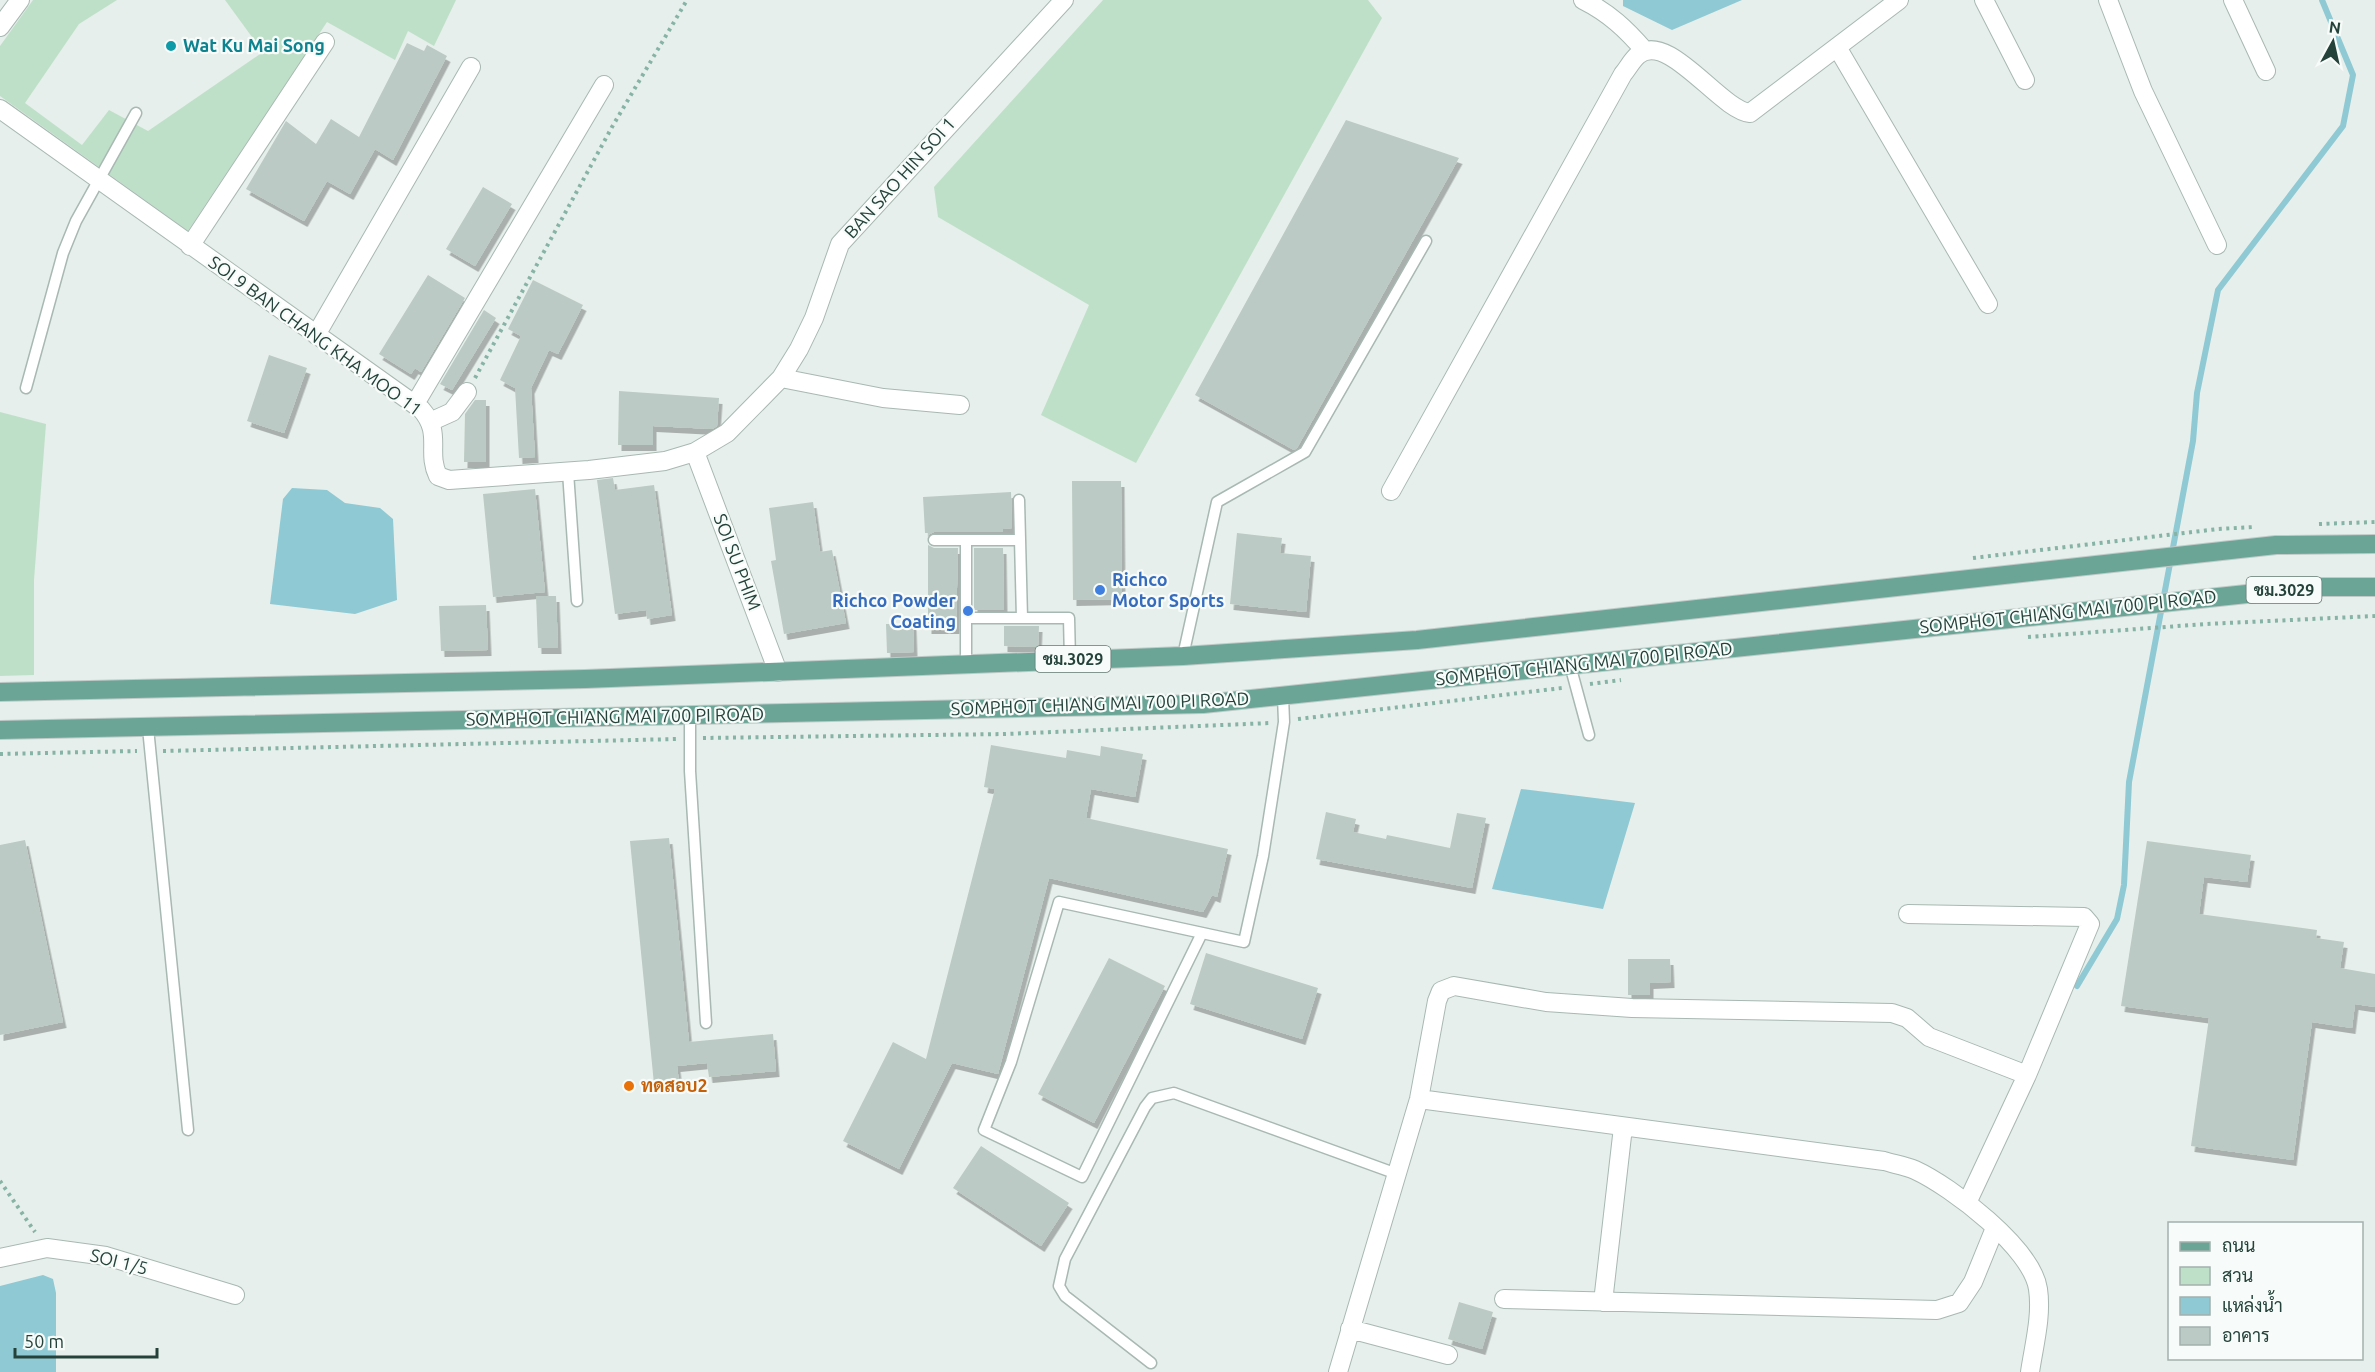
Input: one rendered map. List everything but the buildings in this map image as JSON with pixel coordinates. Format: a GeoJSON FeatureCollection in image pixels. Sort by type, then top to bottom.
{"type":"FeatureCollection","features":[{"type":"Feature","properties":{"kind":"main road","name":"ชม.3029"},"geometry":{"type":"LineString","coordinates":[[0,692],[778,672],[1183,656],[1417,640],[2276,545],[2375,544]]}},
{"type":"Feature","properties":{"kind":"main road","name":"SOMPHOT CHIANG MAI 700 PI ROAD"},"geometry":{"type":"LineString","coordinates":[[0,730],[1203,704],[2133,605],[2313,587],[2375,586]]}},
{"type":"Feature","properties":{"kind":"street"},"geometry":{"type":"LineString","coordinates":[[0,27],[20,0]]}},
{"type":"Feature","properties":{"kind":"street","name":"BAN SAO HIN SOI 1"},"geometry":{"type":"LineString","coordinates":[[695,452],[727,433],[781,378],[814,318],[840,244],[1064,0]]}},
{"type":"Feature","properties":{"kind":"street"},"geometry":{"type":"LineString","coordinates":[[1582,0],[1602,10],[1625,27],[1645,51]]}},
{"type":"Feature","properties":{"kind":"street"},"geometry":{"type":"LineString","coordinates":[[1391,491],[1623,74],[1638,55],[1645,51],[1658,51],[1672,57],[1734,106],[1747,113],[1899,0]]}},
{"type":"Feature","properties":{"kind":"street"},"geometry":{"type":"LineString","coordinates":[[1984,0],[2025,80]]}},
{"type":"Feature","properties":{"kind":"street"},"geometry":{"type":"LineString","coordinates":[[2108,0],[2144,91],[2217,244]]}},
{"type":"Feature","properties":{"kind":"street"},"geometry":{"type":"LineString","coordinates":[[2233,0],[2266,71]]}},
{"type":"Feature","properties":{"kind":"street"},"geometry":{"type":"LineString","coordinates":[[190,246],[325,42]]}},
{"type":"Feature","properties":{"kind":"street"},"geometry":{"type":"LineString","coordinates":[[1837,47],[1988,304]]}},
{"type":"Feature","properties":{"kind":"street"},"geometry":{"type":"LineString","coordinates":[[316,335],[471,67]]}},
{"type":"Feature","properties":{"kind":"street"},"geometry":{"type":"LineString","coordinates":[[415,404],[604,85]]}},
{"type":"Feature","properties":{"kind":"street","name":"SOI 9 BAN CHANG KHA MOO 11"},"geometry":{"type":"LineString","coordinates":[[0,109],[99,182],[415,404],[432,421],[434,468],[438,476],[449,480],[568,472],[665,461],[695,452]]}},
{"type":"Feature","properties":{"kind":"street"},"geometry":{"type":"LineString","coordinates":[[781,378],[883,399],[960,405]]}},
{"type":"Feature","properties":{"kind":"street"},"geometry":{"type":"LineString","coordinates":[[432,421],[452,412],[467,392]]}},
{"type":"Feature","properties":{"kind":"street","name":"SOI SU PHIM"},"geometry":{"type":"LineString","coordinates":[[695,452],[778,672]]}},
{"type":"Feature","properties":{"kind":"street"},"geometry":{"type":"LineString","coordinates":[[1908,914],[2084,917],[2090,924],[2027,1074],[1967,1203]]}},
{"type":"Feature","properties":{"kind":"street"},"geometry":{"type":"LineString","coordinates":[[1338,1372],[1419,1100],[1437,1001],[1441,991],[1454,986],[1546,1002],[1632,1008],[1892,1013],[1907,1018],[1929,1037],[2027,1074]]}},
{"type":"Feature","properties":{"kind":"street"},"geometry":{"type":"LineString","coordinates":[[1419,1100],[1884,1161],[1915,1170],[1967,1203],[2021,1251],[2033,1270],[2038,1290],[2038,1316],[2030,1372]]}},
{"type":"Feature","properties":{"kind":"street"},"geometry":{"type":"LineString","coordinates":[[1603,1302],[1623,1127]]}},
{"type":"Feature","properties":{"kind":"street"},"geometry":{"type":"LineString","coordinates":[[1504,1299],[1936,1310],[1950,1308],[1959,1303],[1973,1282],[1995,1228]]}},
{"type":"Feature","properties":{"kind":"street","name":"SOI 1/5"},"geometry":{"type":"LineString","coordinates":[[0,1258],[46,1248],[106,1256],[235,1295]]}},
{"type":"Feature","properties":{"kind":"street"},"geometry":{"type":"LineString","coordinates":[[1350,1329],[1448,1354]]}},
{"type":"Feature","properties":{"kind":"lane"},"geometry":{"type":"LineString","coordinates":[[26,388],[63,254],[76,221],[136,113]]}},
{"type":"Feature","properties":{"kind":"lane"},"geometry":{"type":"LineString","coordinates":[[1183,656],[1217,502],[1305,452],[1426,241]]}},
{"type":"Feature","properties":{"kind":"lane"},"geometry":{"type":"LineString","coordinates":[[568,472],[577,601]]}},
{"type":"Feature","properties":{"kind":"lane"},"geometry":{"type":"LineString","coordinates":[[1019,500],[1022,618]]}},
{"type":"Feature","properties":{"kind":"lane"},"geometry":{"type":"LineString","coordinates":[[934,540],[1020,540]]}},
{"type":"Feature","properties":{"kind":"lane"},"geometry":{"type":"LineString","coordinates":[[966,540],[966,663]]}},
{"type":"Feature","properties":{"kind":"lane"},"geometry":{"type":"LineString","coordinates":[[966,618],[1069,618],[1070,660]]}},
{"type":"Feature","properties":{"kind":"lane"},"geometry":{"type":"LineString","coordinates":[[1570,665],[1588,735]]}},
{"type":"Feature","properties":{"kind":"lane"},"geometry":{"type":"LineString","coordinates":[[1202,933],[1082,1177],[984,1130],[1011,1062],[1059,902],[1244,942],[1263,856],[1282,733],[1283,696]]}},
{"type":"Feature","properties":{"kind":"lane"},"geometry":{"type":"LineString","coordinates":[[690,716],[690,771],[706,1023]]}},
{"type":"Feature","properties":{"kind":"lane"},"geometry":{"type":"LineString","coordinates":[[148,728],[188,1130]]}},
{"type":"Feature","properties":{"kind":"lane"},"geometry":{"type":"LineString","coordinates":[[1151,1363],[1065,1296],[1059,1286],[1065,1259],[1145,1107],[1152,1098],[1174,1093],[1397,1174]]}},
{"type":"Feature","properties":{"kind":"path"},"geometry":{"type":"LineString","coordinates":[[467,392],[612,127],[687,0]]}},
{"type":"Feature","properties":{"kind":"path"},"geometry":{"type":"LineString","coordinates":[[2142,538],[2218,529]]}},
{"type":"Feature","properties":{"kind":"path"},"geometry":{"type":"LineString","coordinates":[[2122,631],[2206,624],[2375,616]]}},
{"type":"Feature","properties":{"kind":"path"},"geometry":{"type":"LineString","coordinates":[[0,1181],[46,1248]]}},
{"type":"Feature","properties":{"kind":"green space"},"geometry":{"type":"Polygon","coordinates":[[[33,0],[117,0],[79,24],[25,103],[82,145],[109,110],[148,131],[263,52],[225,0],[456,0],[434,46],[408,31],[395,60],[327,22],[188,231],[0,96],[0,46],[33,0]]]}},
{"type":"Feature","properties":{"kind":"green space"},"geometry":{"type":"Polygon","coordinates":[[[1103,0],[1368,0],[1382,18],[1136,463],[1041,415],[1089,305],[938,217],[934,187],[1103,0]]]}},
{"type":"Feature","properties":{"kind":"green space"},"geometry":{"type":"Polygon","coordinates":[[[0,412],[46,424],[34,580],[34,675],[0,676],[0,412]]]}},
{"type":"Feature","properties":{"kind":"water"},"geometry":{"type":"Polygon","coordinates":[[[1623,0],[1742,0],[1672,30],[1623,6],[1623,0]]]}},
{"type":"Feature","properties":{"kind":"water"},"geometry":{"type":"Polygon","coordinates":[[[292,488],[327,490],[345,503],[380,508],[393,519],[397,600],[355,614],[270,604],[283,499],[292,488]]]}},
{"type":"Feature","properties":{"kind":"water"},"geometry":{"type":"Polygon","coordinates":[[[1521,789],[1635,803],[1603,909],[1492,889],[1521,789]]]}},
{"type":"Feature","properties":{"kind":"water"},"geometry":{"type":"Polygon","coordinates":[[[43,1275],[53,1279],[56,1293],[56,1372],[0,1372],[0,1286],[43,1275]]]}},
{"type":"Feature","properties":{"kind":"waterway"},"geometry":{"type":"LineString","coordinates":[[2077,986],[2117,919],[2124,885],[2129,782],[2193,441],[2197,393],[2218,290],[2343,126],[2353,75],[2322,0]]}},
{"type":"Feature","properties":{"kind":"place","name":"Wat Ku Mai Song"},"geometry":{"type":"Point","coordinates":[171,46]}},
{"type":"Feature","properties":{"kind":"place","name":"Richco Motor Sports"},"geometry":{"type":"Point","coordinates":[1100,590]}},
{"type":"Feature","properties":{"kind":"place","name":"Richco Powder Coating"},"geometry":{"type":"Point","coordinates":[968,611]}},
{"type":"Feature","properties":{"kind":"place","name":"ทดสอบ2"},"geometry":{"type":"Point","coordinates":[629,1086]}}]}
